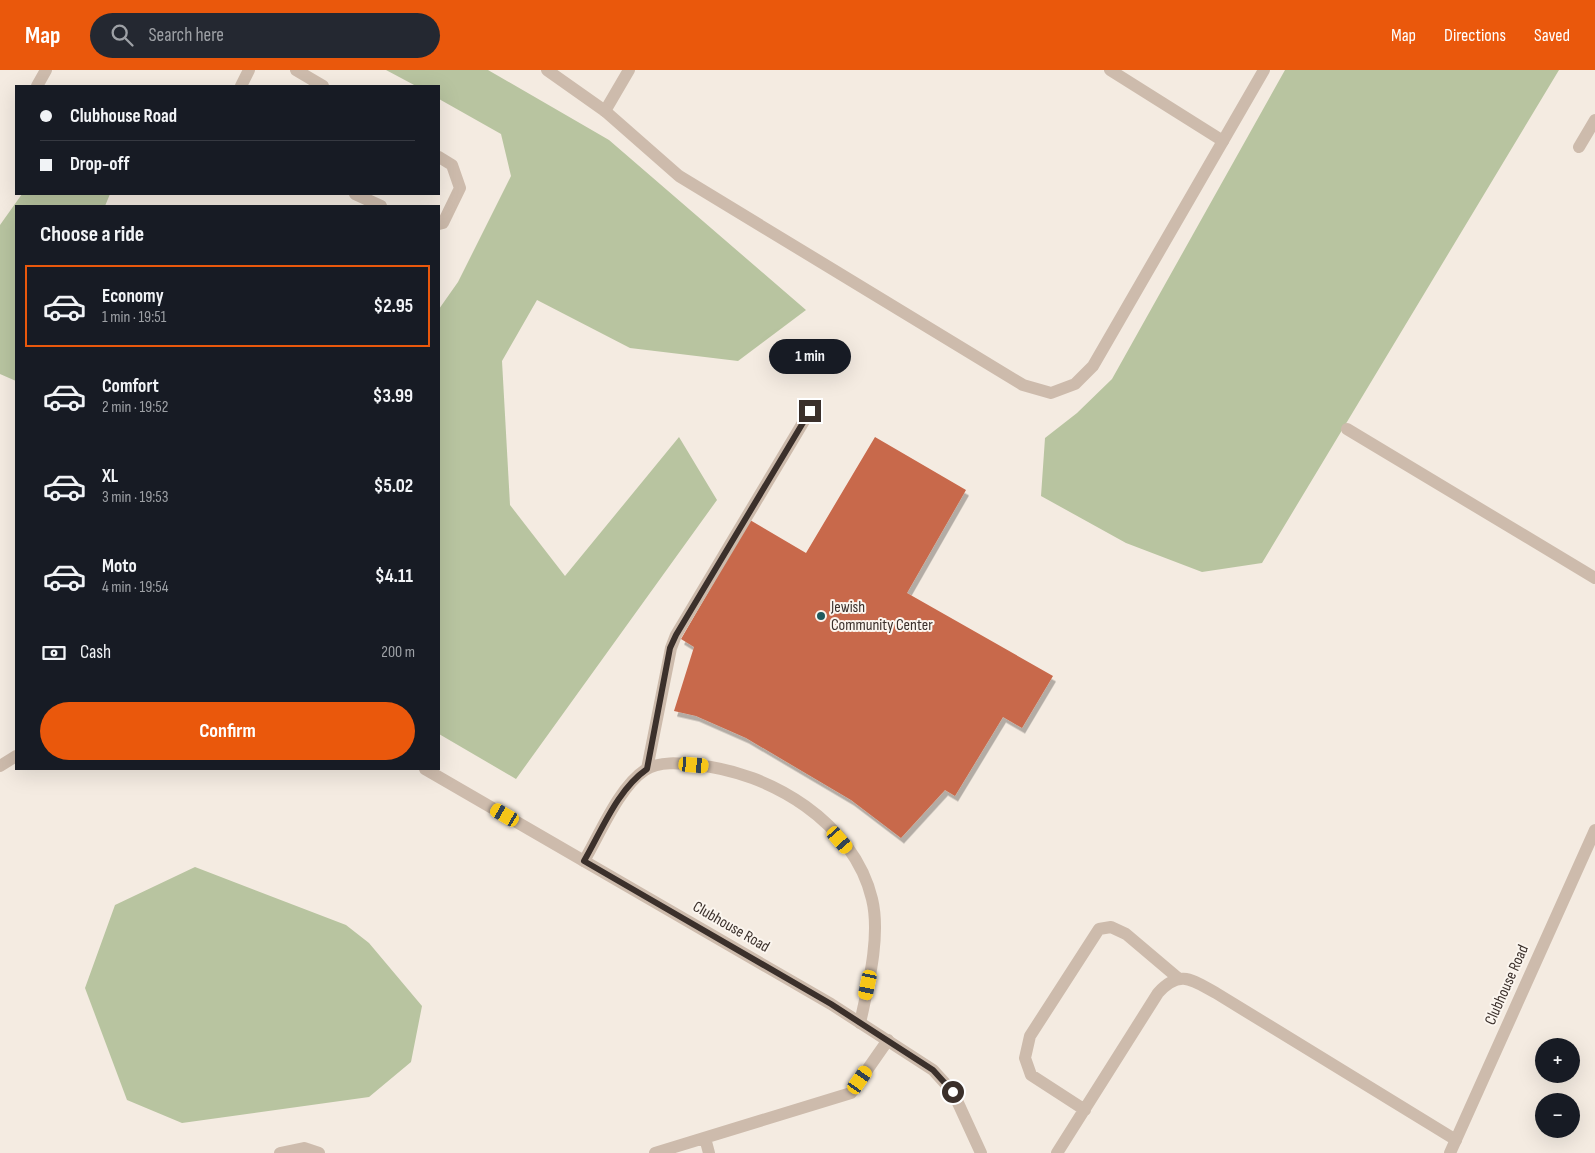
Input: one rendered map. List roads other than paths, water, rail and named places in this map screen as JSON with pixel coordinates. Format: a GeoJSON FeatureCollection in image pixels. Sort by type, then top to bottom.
{"type":"FeatureCollection","features":[{"type":"Feature","properties":{"kind":"street"},"geometry":{"type":"LineString","coordinates":[[38,85],[46,70]]}},
{"type":"Feature","properties":{"kind":"street"},"geometry":{"type":"LineString","coordinates":[[242,85],[249,70]]}},
{"type":"Feature","properties":{"kind":"street"},"geometry":{"type":"LineString","coordinates":[[296,70],[321,85]]}},
{"type":"Feature","properties":{"kind":"street"},"geometry":{"type":"LineString","coordinates":[[547,70],[605,111],[679,176],[1023,385],[1051,393],[1075,384],[1093,366],[1264,70]]}},
{"type":"Feature","properties":{"kind":"street"},"geometry":{"type":"LineString","coordinates":[[605,111],[629,70]]}},
{"type":"Feature","properties":{"kind":"street"},"geometry":{"type":"LineString","coordinates":[[1110,70],[1223,142]]}},
{"type":"Feature","properties":{"kind":"street"},"geometry":{"type":"LineString","coordinates":[[1579,147],[1595,120]]}},
{"type":"Feature","properties":{"kind":"street"},"geometry":{"type":"LineString","coordinates":[[440,158],[452,165],[460,188],[443,223],[440,224]]}},
{"type":"Feature","properties":{"kind":"street"},"geometry":{"type":"LineString","coordinates":[[357,195],[379,205]]}},
{"type":"Feature","properties":{"kind":"street"},"geometry":{"type":"LineString","coordinates":[[647,769],[670,648],[810,411]]}},
{"type":"Feature","properties":{"kind":"street"},"geometry":{"type":"LineString","coordinates":[[1347,429],[1595,578]]}},
{"type":"Feature","properties":{"kind":"street"},"geometry":{"type":"LineString","coordinates":[[0,766],[15,757]]}},
{"type":"Feature","properties":{"kind":"street"},"geometry":{"type":"LineString","coordinates":[[584,861],[623,793],[635,778],[647,769],[664,764],[707,766],[752,778],[793,797],[822,819],[850,851],[867,884],[872,901],[874,922],[873,954],[860,1023]]}},
{"type":"Feature","properties":{"kind":"street","name":"Clubhouse Road"},"geometry":{"type":"LineString","coordinates":[[427,770],[860,1023],[933,1070],[953,1092],[981,1153]]}},
{"type":"Feature","properties":{"kind":"street","name":"Clubhouse Road"},"geometry":{"type":"LineString","coordinates":[[1450,1153],[1595,830]]}},
{"type":"Feature","properties":{"kind":"street"},"geometry":{"type":"LineString","coordinates":[[1085,1110],[1031,1075],[1025,1058],[1030,1036],[1099,929],[1112,927],[1126,934],[1178,978],[1192,980],[1216,993],[1456,1140]]}},
{"type":"Feature","properties":{"kind":"street"},"geometry":{"type":"LineString","coordinates":[[1057,1153],[1158,993],[1167,983],[1178,978]]}},
{"type":"Feature","properties":{"kind":"street"},"geometry":{"type":"LineString","coordinates":[[655,1153],[851,1093],[888,1040]]}},
{"type":"Feature","properties":{"kind":"street"},"geometry":{"type":"LineString","coordinates":[[705,1138],[709,1153]]}},
{"type":"Feature","properties":{"kind":"street"},"geometry":{"type":"LineString","coordinates":[[280,1153],[304,1148],[319,1153]]}},
{"type":"Feature","properties":{"kind":"place","name":"Jewish Community Center"},"geometry":{"type":"Point","coordinates":[821,616]}}]}
